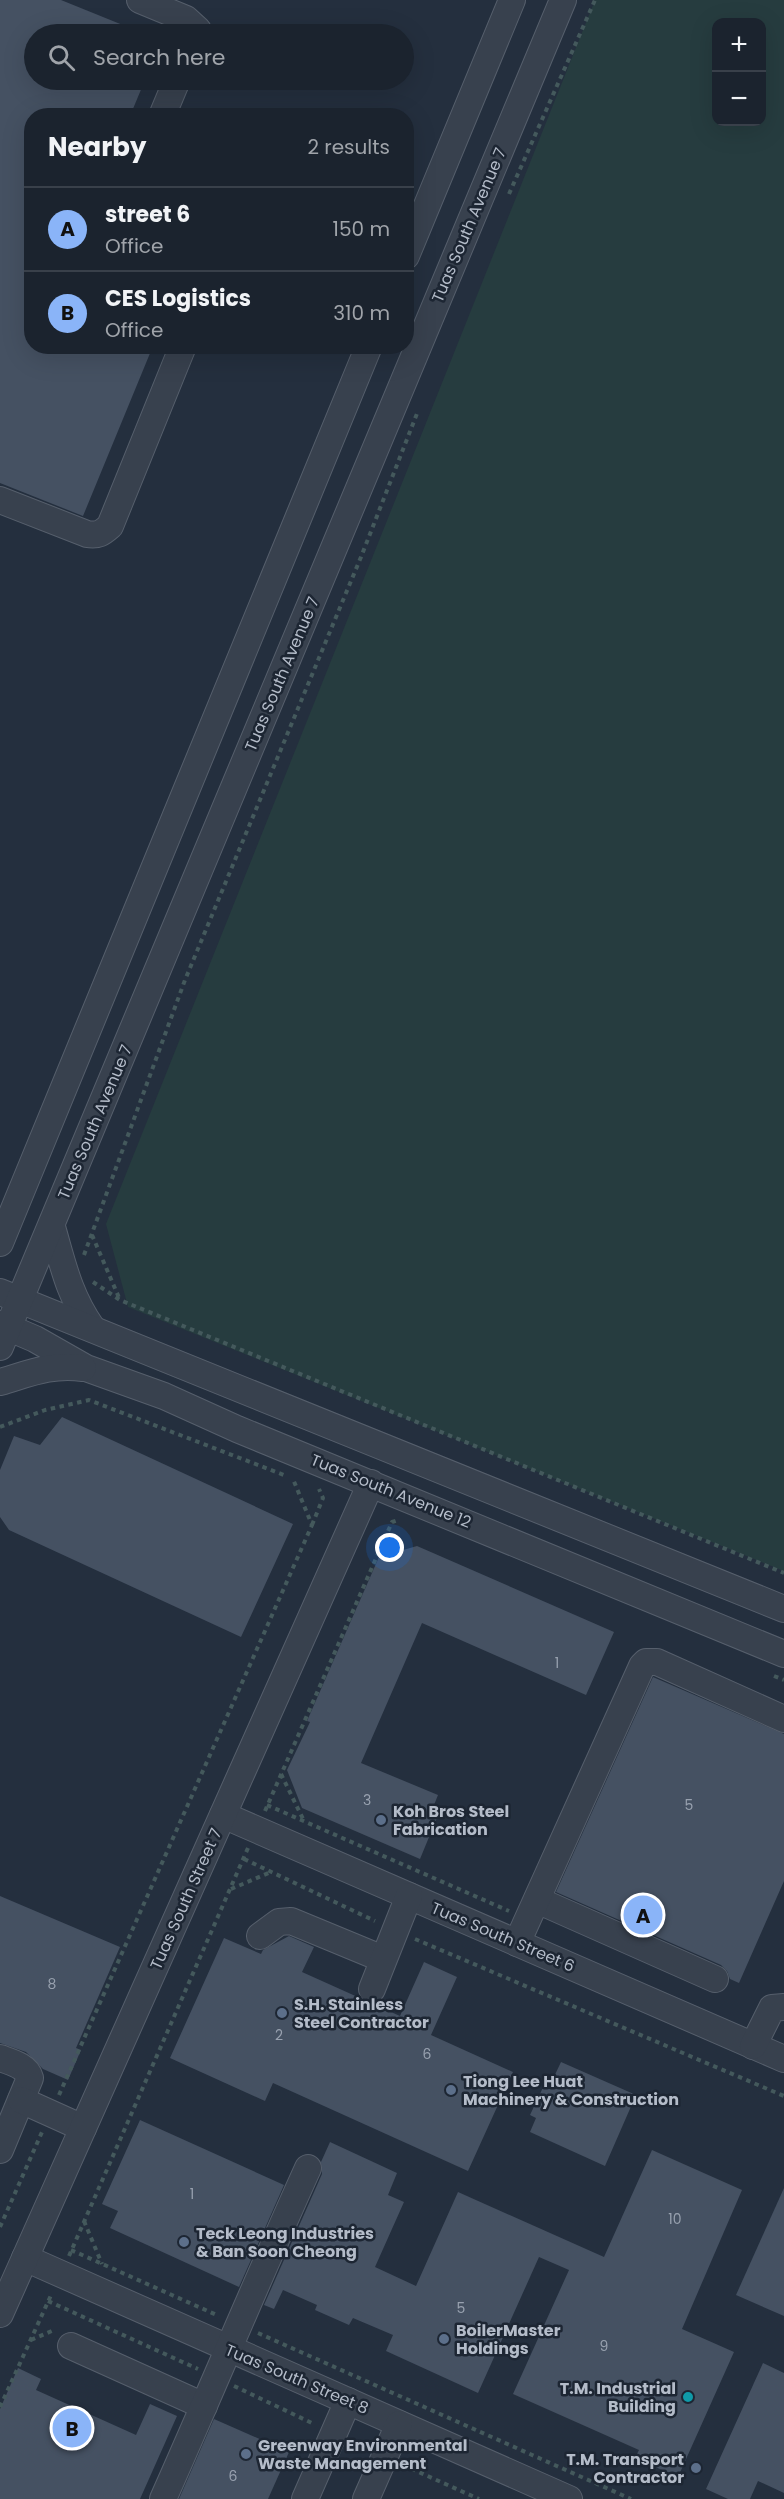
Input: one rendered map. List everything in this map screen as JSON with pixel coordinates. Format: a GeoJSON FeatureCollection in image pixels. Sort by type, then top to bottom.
{"type":"FeatureCollection","features":[{"type":"Feature","properties":{"kind":"street"},"geometry":{"type":"LineString","coordinates":[[140,0],[186,18],[192,24]]}},
{"type":"Feature","properties":{"kind":"street"},"geometry":{"type":"LineString","coordinates":[[414,237],[512,0]]}},
{"type":"Feature","properties":{"kind":"street","name":"Tuas South Avenue 7"},"geometry":{"type":"LineString","coordinates":[[3,1332],[11,1296],[52,1227],[562,0]]}},
{"type":"Feature","properties":{"kind":"street"},"geometry":{"type":"LineString","coordinates":[[165,108],[173,90]]}},
{"type":"Feature","properties":{"kind":"street"},"geometry":{"type":"LineString","coordinates":[[0,500],[87,534],[96,536],[104,532],[110,526],[180,354]]}},
{"type":"Feature","properties":{"kind":"street"},"geometry":{"type":"LineString","coordinates":[[0,1243],[6,1219],[366,354]]}},
{"type":"Feature","properties":{"kind":"street"},"geometry":{"type":"LineString","coordinates":[[52,1227],[68,1286],[92,1329]]}},
{"type":"Feature","properties":{"kind":"street"},"geometry":{"type":"LineString","coordinates":[[11,1296],[784,1609]]}},
{"type":"Feature","properties":{"kind":"street","name":"Tuas South Avenue 12"},"geometry":{"type":"LineString","coordinates":[[3,1332],[86,1368],[164,1396],[237,1429],[784,1654]]}},
{"type":"Feature","properties":{"kind":"street"},"geometry":{"type":"LineString","coordinates":[[0,1382],[33,1370],[60,1365],[86,1368]]}},
{"type":"Feature","properties":{"kind":"street","name":"Tuas South Street 7"},"geometry":{"type":"LineString","coordinates":[[0,2314],[371,1483]]}},
{"type":"Feature","properties":{"kind":"street"},"geometry":{"type":"LineString","coordinates":[[517,1943],[642,1666],[646,1662],[657,1662],[784,1719]]}},
{"type":"Feature","properties":{"kind":"street","name":"Tuas South Street 6"},"geometry":{"type":"LineString","coordinates":[[223,1815],[784,2059]]}},
{"type":"Feature","properties":{"kind":"street"},"geometry":{"type":"LineString","coordinates":[[372,1989],[409,1896]]}},
{"type":"Feature","properties":{"kind":"street"},"geometry":{"type":"LineString","coordinates":[[537,1900],[715,1979]]}},
{"type":"Feature","properties":{"kind":"street"},"geometry":{"type":"LineString","coordinates":[[260,1936],[279,1922],[291,1920],[383,1959]]}},
{"type":"Feature","properties":{"kind":"street"},"geometry":{"type":"LineString","coordinates":[[753,2046],[772,2008],[784,2007]]}},
{"type":"Feature","properties":{"kind":"street"},"geometry":{"type":"LineString","coordinates":[[0,2058],[29,2072],[30,2078],[0,2150]]}},
{"type":"Feature","properties":{"kind":"street"},"geometry":{"type":"LineString","coordinates":[[21,2100],[83,2128]]}},
{"type":"Feature","properties":{"kind":"street"},"geometry":{"type":"LineString","coordinates":[[163,2499],[218,2378],[237,2324],[308,2168]]}},
{"type":"Feature","properties":{"kind":"street","name":"Tuas South Street 8"},"geometry":{"type":"LineString","coordinates":[[25,2258],[569,2499]]}},
{"type":"Feature","properties":{"kind":"street"},"geometry":{"type":"LineString","coordinates":[[71,2346],[204,2406]]}},
{"type":"Feature","properties":{"kind":"street"},"geometry":{"type":"LineString","coordinates":[[305,2499],[348,2401]]}},
{"type":"Feature","properties":{"kind":"street"},"geometry":{"type":"LineString","coordinates":[[366,2499],[399,2424]]}},
{"type":"Feature","properties":{"kind":"path"},"geometry":{"type":"LineString","coordinates":[[508,197],[595,0]]}},
{"type":"Feature","properties":{"kind":"path"},"geometry":{"type":"LineString","coordinates":[[81,1262],[185,980],[361,557],[421,404]]}},
{"type":"Feature","properties":{"kind":"path"},"geometry":{"type":"LineString","coordinates":[[91,1234],[120,1300]]}},
{"type":"Feature","properties":{"kind":"path"},"geometry":{"type":"LineString","coordinates":[[88,1279],[120,1300],[784,1573]]}},
{"type":"Feature","properties":{"kind":"path"},"geometry":{"type":"LineString","coordinates":[[0,1427],[45,1410],[89,1400],[302,1482]]}},
{"type":"Feature","properties":{"kind":"path"},"geometry":{"type":"LineString","coordinates":[[293,1479],[312,1525]]}},
{"type":"Feature","properties":{"kind":"path"},"geometry":{"type":"LineString","coordinates":[[0,2226],[312,1525],[323,1498],[321,1489],[311,1486]]}},
{"type":"Feature","properties":{"kind":"path"},"geometry":{"type":"LineString","coordinates":[[0,2407],[61,2274],[392,1522],[397,1520]]}},
{"type":"Feature","properties":{"kind":"path"},"geometry":{"type":"LineString","coordinates":[[281,1774],[304,1821]]}},
{"type":"Feature","properties":{"kind":"path"},"geometry":{"type":"LineString","coordinates":[[244,1859],[395,1930],[784,2096]]}},
{"type":"Feature","properties":{"kind":"path"},"geometry":{"type":"LineString","coordinates":[[230,1889],[271,1872]]}},
{"type":"Feature","properties":{"kind":"path"},"geometry":{"type":"LineString","coordinates":[[84,2220],[102,2264]]}},
{"type":"Feature","properties":{"kind":"path"},"geometry":{"type":"LineString","coordinates":[[71,2250],[631,2499]]}},
{"type":"Feature","properties":{"kind":"path"},"geometry":{"type":"LineString","coordinates":[[48,2301],[334,2433]]}},
{"type":"Feature","properties":{"kind":"path"},"geometry":{"type":"LineString","coordinates":[[384,2457],[479,2499]]}},
{"type":"Feature","properties":{"kind":"green space"},"geometry":{"type":"Polygon","coordinates":[[[595,0],[784,0],[784,1571],[128,1307],[106,1224],[595,0]]]}},
{"type":"Feature","properties":{"kind":"building"},"geometry":{"type":"Polygon","coordinates":[[[0,0],[61,0],[120,24],[24,24],[24,90],[141,90],[133,108],[24,108],[24,354],[150,354],[83,516],[0,483],[0,0]]]}},
{"type":"Feature","properties":{"kind":"building"},"geometry":{"type":"Polygon","coordinates":[[[62,1417],[293,1524],[241,1637],[9,1530],[0,1517],[0,1470],[14,1436],[40,1445],[62,1417]]]}},
{"type":"Feature","properties":{"kind":"building"},"geometry":{"type":"Polygon","coordinates":[[[417,1546],[614,1632],[586,1695],[422,1623],[361,1763],[438,1795],[434,1805],[441,1808],[420,1859],[302,1808],[287,1770],[310,1722],[307,1721],[379,1557],[417,1546]]]}},
{"type":"Feature","properties":{"kind":"building"},"geometry":{"type":"Polygon","coordinates":[[[653,1677],[784,1734],[784,1881],[739,1983],[730,1979],[727,1971],[721,1965],[556,1892],[653,1677]]]}},
{"type":"Feature","properties":{"kind":"building"},"geometry":{"type":"Polygon","coordinates":[[[0,1896],[120,1947],[76,2048],[81,2050],[68,2080],[43,2069],[26,2052],[0,2043],[0,1896]]]}},
{"type":"Feature","properties":{"kind":"building"},"geometry":{"type":"Polygon","coordinates":[[[289,1936],[314,1947],[302,1972],[400,2016],[424,1962],[457,1977],[431,2035],[513,2072],[468,2171],[273,2083],[265,2101],[170,2058],[224,1938],[261,1954],[263,1950],[289,1936]]]}},
{"type":"Feature","properties":{"kind":"building"},"geometry":{"type":"Polygon","coordinates":[[[561,2062],[636,2095],[605,2166],[530,2132],[536,2118],[530,2115],[547,2079],[552,2081],[561,2062]]]}},
{"type":"Feature","properties":{"kind":"building"},"geometry":{"type":"Polygon","coordinates":[[[140,2120],[284,2185],[239,2287],[110,2228],[118,2211],[102,2204],[140,2120]]]}},
{"type":"Feature","properties":{"kind":"building"},"geometry":{"type":"Polygon","coordinates":[[[330,2142],[397,2173],[388,2195],[404,2202],[375,2267],[416,2286],[458,2192],[604,2257],[652,2150],[742,2190],[682,2329],[734,2352],[678,2477],[635,2458],[639,2450],[513,2394],[569,2270],[539,2257],[478,2393],[386,2351],[393,2335],[353,2318],[349,2325],[315,2310],[317,2305],[283,2290],[274,2309],[264,2305],[322,2174],[321,2162],[330,2142]]]}},
{"type":"Feature","properties":{"kind":"building"},"geometry":{"type":"Polygon","coordinates":[[[784,2188],[784,2316],[736,2295],[784,2188]]]}},
{"type":"Feature","properties":{"kind":"building"},"geometry":{"type":"Polygon","coordinates":[[[763,2363],[784,2373],[784,2493],[758,2481],[750,2499],[728,2499],[706,2489],[763,2363]]]}},
{"type":"Feature","properties":{"kind":"building"},"geometry":{"type":"Polygon","coordinates":[[[18,2368],[41,2379],[36,2390],[136,2435],[150,2404],[177,2416],[140,2499],[0,2499],[0,2409],[18,2368]]]}},
{"type":"Feature","properties":{"kind":"building"},"geometry":{"type":"Polygon","coordinates":[[[214,2419],[289,2452],[268,2499],[179,2499],[214,2419]]]}},
{"type":"Feature","properties":{"kind":"place","name":"Koh Bros Steel Fabrication"},"geometry":{"type":"Point","coordinates":[381,1820]}},
{"type":"Feature","properties":{"kind":"place","name":"street 6"},"geometry":{"type":"Point","coordinates":[643,1915]}},
{"type":"Feature","properties":{"kind":"place","name":"S.H. Stainless Steel Contractor"},"geometry":{"type":"Point","coordinates":[282,2013]}},
{"type":"Feature","properties":{"kind":"place","name":"Tiong Lee Huat Machinery & Construction"},"geometry":{"type":"Point","coordinates":[451,2090]}},
{"type":"Feature","properties":{"kind":"place","name":"Teck Leong Industries & Ban Soon Cheong"},"geometry":{"type":"Point","coordinates":[184,2242]}},
{"type":"Feature","properties":{"kind":"place","name":"BoilerMaster Holdings"},"geometry":{"type":"Point","coordinates":[444,2339]}},
{"type":"Feature","properties":{"kind":"place","name":"T.M. Industrial Building"},"geometry":{"type":"Point","coordinates":[688,2397]}},
{"type":"Feature","properties":{"kind":"place","name":"CES Logistics"},"geometry":{"type":"Point","coordinates":[72,2428]}},
{"type":"Feature","properties":{"kind":"place","name":"Greenway Environmental Waste Management"},"geometry":{"type":"Point","coordinates":[246,2454]}},
{"type":"Feature","properties":{"kind":"place","name":"T.M. Transport Contractor"},"geometry":{"type":"Point","coordinates":[696,2468]}}]}
